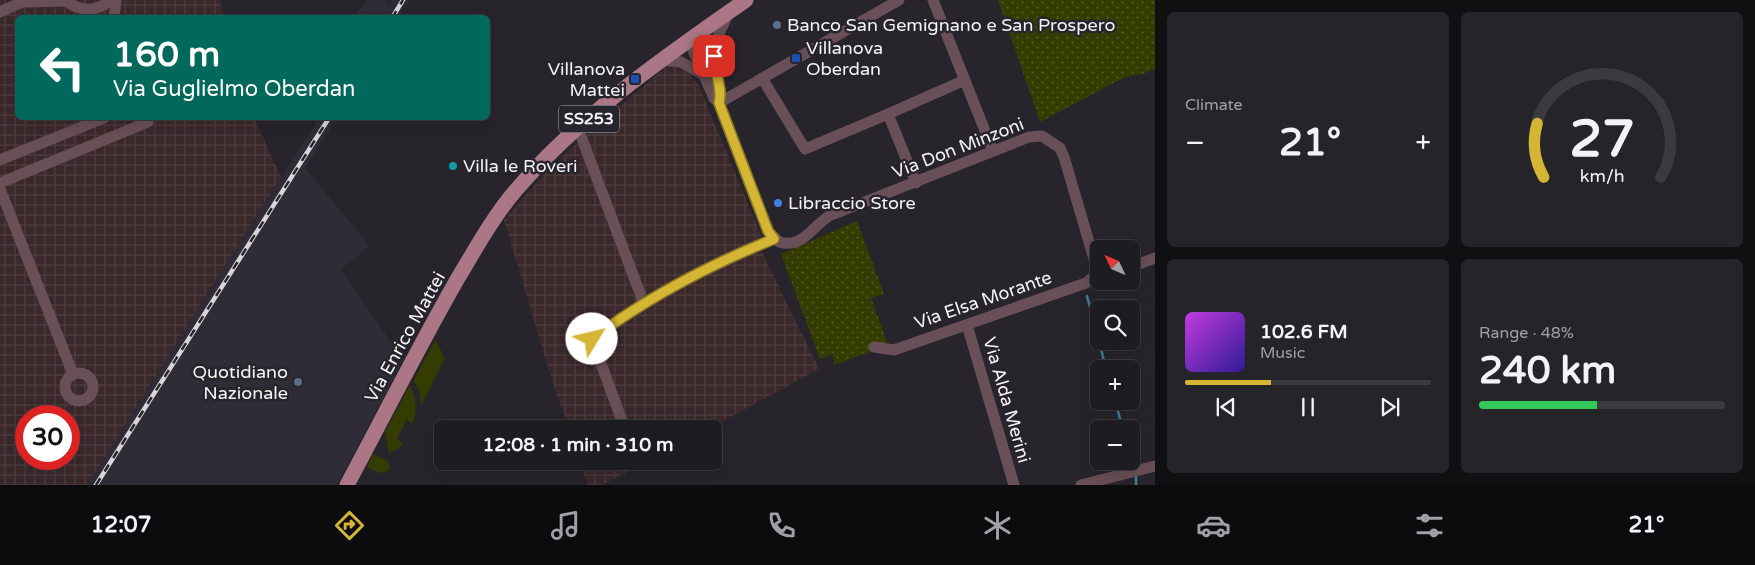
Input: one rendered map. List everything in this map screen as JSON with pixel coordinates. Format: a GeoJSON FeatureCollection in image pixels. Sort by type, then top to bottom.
{"type":"FeatureCollection","features":[{"type":"Feature","properties":{"kind":"main road","name":"SS253"},"geometry":{"type":"LineString","coordinates":[[578,128],[660,60],[738,4]]}},
{"type":"Feature","properties":{"kind":"main road","name":"Via Enrico Mattei"},"geometry":{"type":"LineString","coordinates":[[347,485],[438,314],[501,210],[527,178],[578,128]]}},
{"type":"Feature","properties":{"kind":"street"},"geometry":{"type":"LineString","coordinates":[[79,8],[97,8],[111,0]]}},
{"type":"Feature","properties":{"kind":"street"},"geometry":{"type":"LineString","coordinates":[[114,15],[116,0]]}},
{"type":"Feature","properties":{"kind":"street"},"geometry":{"type":"LineString","coordinates":[[719,103],[899,0]]}},
{"type":"Feature","properties":{"kind":"street"},"geometry":{"type":"LineString","coordinates":[[933,0],[993,151]]}},
{"type":"Feature","properties":{"kind":"street"},"geometry":{"type":"LineString","coordinates":[[0,12],[26,1],[66,1],[87,15]]}},
{"type":"Feature","properties":{"kind":"street"},"geometry":{"type":"LineString","coordinates":[[622,420],[592,339],[644,304],[720,261],[774,239],[768,231],[719,103],[714,98],[709,73],[718,36],[738,4]]}},
{"type":"Feature","properties":{"kind":"street"},"geometry":{"type":"LineString","coordinates":[[692,38],[694,53],[709,73]]}},
{"type":"Feature","properties":{"kind":"street"},"geometry":{"type":"LineString","coordinates":[[660,60],[686,63],[709,73]]}},
{"type":"Feature","properties":{"kind":"street"},"geometry":{"type":"LineString","coordinates":[[762,78],[805,149],[965,80]]}},
{"type":"Feature","properties":{"kind":"street"},"geometry":{"type":"LineString","coordinates":[[888,114],[916,183]]}},
{"type":"Feature","properties":{"kind":"street"},"geometry":{"type":"LineString","coordinates":[[0,160],[99,120]]}},
{"type":"Feature","properties":{"kind":"street"},"geometry":{"type":"LineString","coordinates":[[0,183],[147,120]]}},
{"type":"Feature","properties":{"kind":"street"},"geometry":{"type":"LineString","coordinates":[[578,128],[644,304]]}},
{"type":"Feature","properties":{"kind":"street","name":"Via Don Minzoni"},"geometry":{"type":"LineString","coordinates":[[774,239],[785,244],[794,244],[803,240],[829,216],[1029,137],[1042,136],[1052,141],[1064,157],[1090,245]]}},
{"type":"Feature","properties":{"kind":"street"},"geometry":{"type":"LineString","coordinates":[[0,189],[73,374]]}},
{"type":"Feature","properties":{"kind":"street"},"geometry":{"type":"LineString","coordinates":[[1140,263],[1155,258]]}},
{"type":"Feature","properties":{"kind":"street","name":"Via Elsa Morante"},"geometry":{"type":"LineString","coordinates":[[874,347],[894,350],[1086,283],[1090,280]]}},
{"type":"Feature","properties":{"kind":"street","name":"Via Alda Merini"},"geometry":{"type":"LineString","coordinates":[[967,325],[1014,485]]}},
{"type":"Feature","properties":{"kind":"street"},"geometry":{"type":"LineString","coordinates":[[1081,485],[1155,466]]}},
{"type":"Feature","properties":{"kind":"shaded area"},"geometry":{"type":"Polygon","coordinates":[[[0,0],[220,0],[224,15],[15,15],[15,120],[255,120],[281,177],[87,485],[0,485],[0,0]]]}},
{"type":"Feature","properties":{"kind":"shaded area"},"geometry":{"type":"Polygon","coordinates":[[[368,0],[384,0],[389,5],[393,0],[409,0],[399,15],[355,15],[368,0]]]}},
{"type":"Feature","properties":{"kind":"shaded area"},"geometry":{"type":"Polygon","coordinates":[[[667,66],[685,68],[699,86],[761,235],[761,250],[819,369],[722,421],[566,420],[550,374],[504,220],[542,176],[569,150],[667,66]]]}},
{"type":"Feature","properties":{"kind":"shaded area"},"geometry":{"type":"Polygon","coordinates":[[[318,120],[336,120],[305,168],[370,246],[341,269],[403,360],[337,485],[87,485],[318,120]]]}},
{"type":"Feature","properties":{"kind":"shaded area"},"geometry":{"type":"Polygon","coordinates":[[[583,470],[630,470],[603,485],[588,485],[583,470]]]}},
{"type":"Feature","properties":{"kind":"green space"},"geometry":{"type":"Polygon","coordinates":[[[998,0],[1155,0],[1155,69],[1143,74],[1125,77],[1040,122],[998,0]]]}},
{"type":"Feature","properties":{"kind":"green space"},"geometry":{"type":"Polygon","coordinates":[[[857,221],[884,294],[871,298],[888,345],[834,365],[833,354],[820,359],[781,254],[857,221]]]}},
{"type":"Feature","properties":{"kind":"green space"},"geometry":{"type":"Polygon","coordinates":[[[435,340],[445,358],[421,406],[419,391],[414,380],[435,340]]]}},
{"type":"Feature","properties":{"kind":"green space"},"geometry":{"type":"Polygon","coordinates":[[[410,385],[416,404],[414,419],[412,424],[407,419],[397,438],[402,444],[399,448],[389,453],[385,432],[410,385]]]}},
{"type":"Feature","properties":{"kind":"green space"},"geometry":{"type":"Polygon","coordinates":[[[373,454],[388,461],[390,468],[387,472],[380,473],[367,467],[373,454]]]}},
{"type":"Feature","properties":{"kind":"waterway"},"geometry":{"type":"LineString","coordinates":[[1087,296],[1090,307]]}},
{"type":"Feature","properties":{"kind":"waterway"},"geometry":{"type":"LineString","coordinates":[[1101,350],[1104,360]]}},
{"type":"Feature","properties":{"kind":"waterway"},"geometry":{"type":"LineString","coordinates":[[1118,410],[1120,420]]}},
{"type":"Feature","properties":{"kind":"waterway"},"geometry":{"type":"LineString","coordinates":[[1136,474],[1136,485]]}},
{"type":"Feature","properties":{"kind":"railway"},"geometry":{"type":"LineString","coordinates":[[394,15],[403,0]]}},
{"type":"Feature","properties":{"kind":"railway"},"geometry":{"type":"LineString","coordinates":[[96,485],[328,120]]}},
{"type":"Feature","properties":{"kind":"place","name":"Banco San Gemignano e San Prospero"},"geometry":{"type":"Point","coordinates":[777,25]}},
{"type":"Feature","properties":{"kind":"place","name":"Villanova Oberdan"},"geometry":{"type":"Point","coordinates":[796,58]}},
{"type":"Feature","properties":{"kind":"place","name":"Villanova Mattei"},"geometry":{"type":"Point","coordinates":[635,79]}},
{"type":"Feature","properties":{"kind":"place","name":"Villa le Roveri"},"geometry":{"type":"Point","coordinates":[453,166]}},
{"type":"Feature","properties":{"kind":"place","name":"Libraccio Store"},"geometry":{"type":"Point","coordinates":[778,203]}},
{"type":"Feature","properties":{"kind":"place","name":"Quotidiano Nazionale"},"geometry":{"type":"Point","coordinates":[298,382]}},
{"type":"Feature","properties":{"kind":"route"},"geometry":{"type":"LineString","coordinates":[[592,339],[644,304],[720,261],[774,239],[768,231],[719,103],[721,97],[714,70],[714,56]]}}]}
